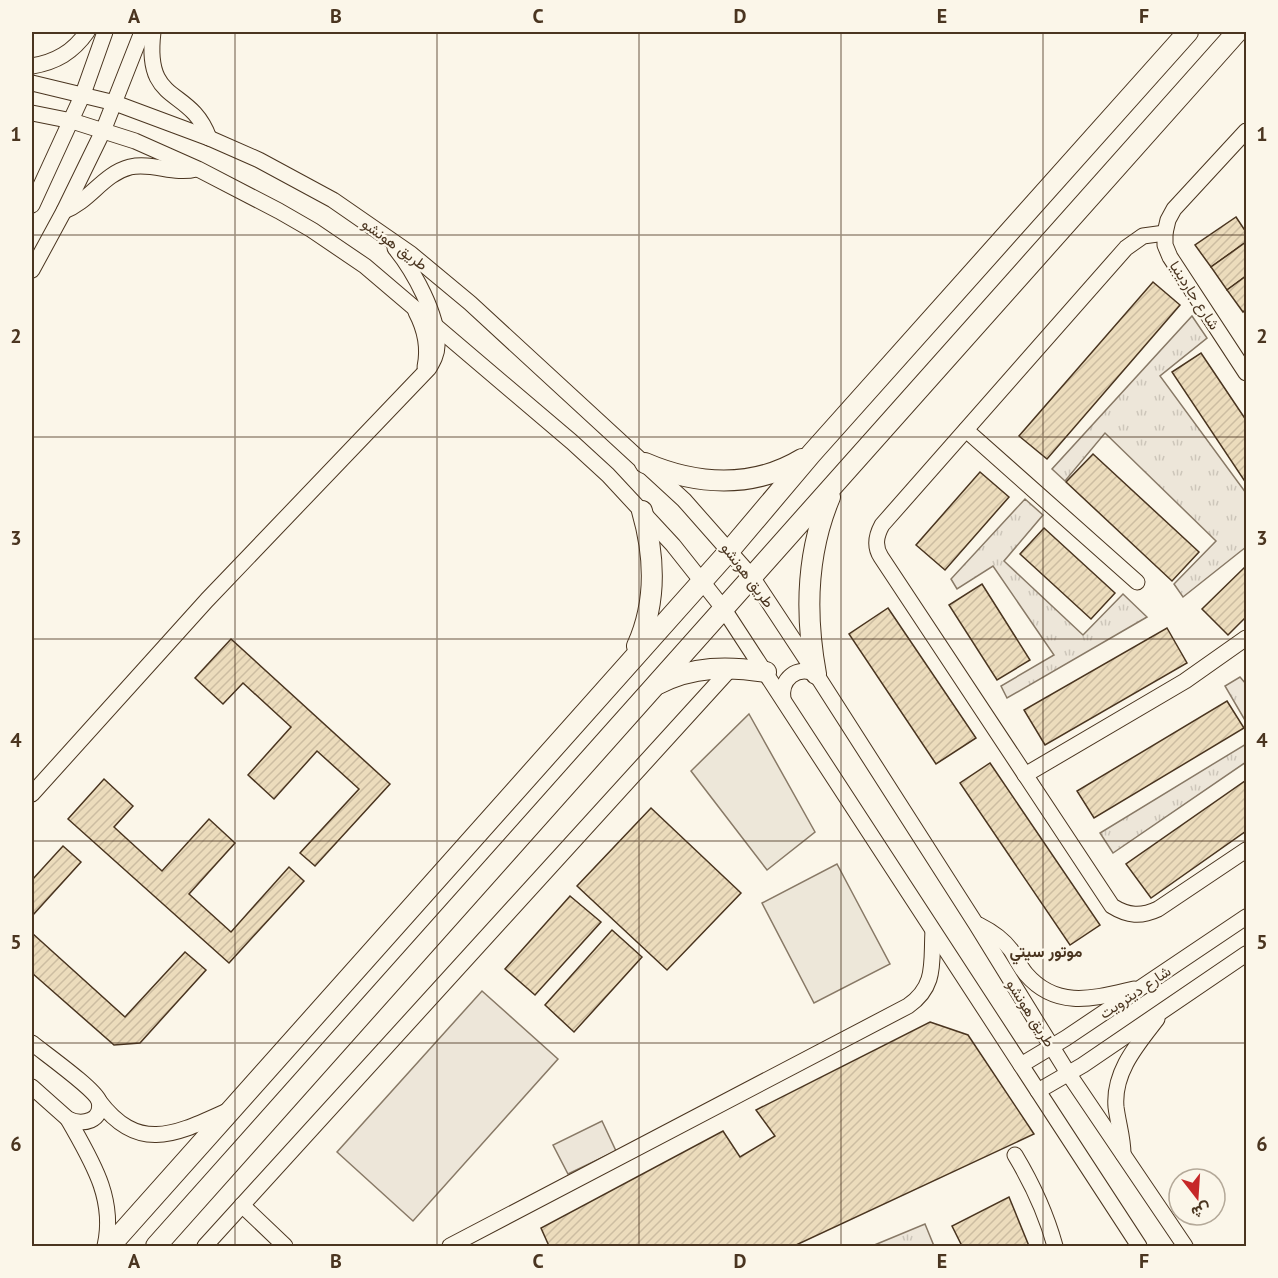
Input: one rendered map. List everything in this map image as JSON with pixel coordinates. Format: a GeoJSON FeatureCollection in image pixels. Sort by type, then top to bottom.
{"type":"FeatureCollection","features":[{"type":"Feature","properties":{"kind":"main road"},"geometry":{"type":"LineString","coordinates":[[110,1246],[1188,32]]}},
{"type":"Feature","properties":{"kind":"main road"},"geometry":{"type":"LineString","coordinates":[[156,1246],[1238,32]]}},
{"type":"Feature","properties":{"kind":"main road"},"geometry":{"type":"LineString","coordinates":[[645,463],[686,478],[730,481],[773,473],[812,453]]}},
{"type":"Feature","properties":{"kind":"main road"},"geometry":{"type":"LineString","coordinates":[[816,674],[810,635],[810,577],[819,529],[835,484]]}},
{"type":"Feature","properties":{"kind":"main road"},"geometry":{"type":"LineString","coordinates":[[631,659],[646,620],[652,586],[649,536],[642,511]]}},
{"type":"Feature","properties":{"kind":"main road"},"geometry":{"type":"LineString","coordinates":[[653,686],[699,669],[732,667],[766,672]]}},
{"type":"Feature","properties":{"kind":"street"},"geometry":{"type":"LineString","coordinates":[[32,66],[60,58],[87,32]]}},
{"type":"Feature","properties":{"kind":"street"},"geometry":{"type":"LineString","coordinates":[[32,205],[72,121],[105,32]]}},
{"type":"Feature","properties":{"kind":"street"},"geometry":{"type":"LineString","coordinates":[[32,270],[103,131],[141,32]]}},
{"type":"Feature","properties":{"kind":"street"},"geometry":{"type":"LineString","coordinates":[[153,32],[151,50],[153,69],[159,82],[166,91],[197,114],[209,138]]}},
{"type":"Feature","properties":{"kind":"street","name":"طريق هونشو"},"geometry":{"type":"LineString","coordinates":[[32,83],[114,103],[209,138],[259,160],[333,200],[383,234],[470,303],[684,500],[752,577],[976,924],[1068,1073],[1185,1246]]}},
{"type":"Feature","properties":{"kind":"street"},"geometry":{"type":"LineString","coordinates":[[32,113],[72,121],[135,141],[198,169],[312,230],[385,282],[414,310],[572,442],[642,511],[702,580],[723,608],[1139,1246]]}},
{"type":"Feature","properties":{"kind":"street"},"geometry":{"type":"LineString","coordinates":[[1246,131],[1174,209],[1165,233],[1143,236],[1126,248],[882,525],[876,538],[881,557],[1112,906],[1122,912],[1141,915],[1158,909],[1246,850]]}},
{"type":"Feature","properties":{"kind":"street"},"geometry":{"type":"LineString","coordinates":[[64,211],[79,204],[112,175],[131,167],[153,166],[182,172],[198,169]]}},
{"type":"Feature","properties":{"kind":"street","name":"شارع جاردينيا"},"geometry":{"type":"LineString","coordinates":[[1165,233],[1166,246],[1176,268],[1246,373]]}},
{"type":"Feature","properties":{"kind":"street"},"geometry":{"type":"LineString","coordinates":[[32,794],[207,600],[429,368],[437,348],[435,327],[428,306],[414,277],[397,250],[383,234]]}},
{"type":"Feature","properties":{"kind":"street"},"geometry":{"type":"LineString","coordinates":[[414,310],[425,335],[426,363],[422,376]]}},
{"type":"Feature","properties":{"kind":"street"},"geometry":{"type":"LineString","coordinates":[[966,430],[1137,582]]}},
{"type":"Feature","properties":{"kind":"street"},"geometry":{"type":"LineString","coordinates":[[1025,775],[1185,681],[1246,638]]}},
{"type":"Feature","properties":{"kind":"street"},"geometry":{"type":"LineString","coordinates":[[205,1246],[732,667]]}},
{"type":"Feature","properties":{"kind":"street"},"geometry":{"type":"LineString","coordinates":[[783,699],[783,686],[791,675],[804,670],[816,674]]}},
{"type":"Feature","properties":{"kind":"street","name":"شارع ديترويت"},"geometry":{"type":"LineString","coordinates":[[1021,1065],[1143,987],[1246,917]]}},
{"type":"Feature","properties":{"kind":"street"},"geometry":{"type":"LineString","coordinates":[[976,924],[999,938],[1010,948],[1026,974],[1036,983],[1062,996],[1089,999],[1143,987]]}},
{"type":"Feature","properties":{"kind":"street"},"geometry":{"type":"LineString","coordinates":[[450,1246],[908,1006],[925,991],[930,980],[933,931]]}},
{"type":"Feature","properties":{"kind":"street","name":"شارع ديترويت"},"geometry":{"type":"LineString","coordinates":[[1038,1091],[1163,1011],[1246,954]]}},
{"type":"Feature","properties":{"kind":"street"},"geometry":{"type":"LineString","coordinates":[[1123,1154],[1122,1134],[1116,1107],[1118,1085],[1126,1061],[1163,1011]]}},
{"type":"Feature","properties":{"kind":"street"},"geometry":{"type":"LineString","coordinates":[[32,1043],[89,1088],[109,1114],[136,1132],[153,1135],[170,1134],[186,1130],[233,1108]]}},
{"type":"Feature","properties":{"kind":"street"},"geometry":{"type":"LineString","coordinates":[[32,1087],[68,1119],[102,1183],[108,1211],[105,1246]]}},
{"type":"Feature","properties":{"kind":"street"},"geometry":{"type":"LineString","coordinates":[[68,1119],[81,1124],[89,1122],[96,1116],[99,1101]]}},
{"type":"Feature","properties":{"kind":"street"},"geometry":{"type":"LineString","coordinates":[[1015,1155],[1033,1185],[1047,1217],[1055,1246]]}},
{"type":"Feature","properties":{"kind":"street"},"geometry":{"type":"LineString","coordinates":[[242,1206],[285,1246]]}},
{"type":"Feature","properties":{"kind":"green space"},"geometry":{"type":"Polygon","coordinates":[[[1192,316],[1207,338],[1160,376],[1246,493],[1246,547],[1183,597],[1174,584],[1216,541],[1105,433],[1065,481],[1052,469],[1192,316]]]}},
{"type":"Feature","properties":{"kind":"green space"},"geometry":{"type":"Polygon","coordinates":[[[1025,499],[1043,515],[1004,561],[1083,635],[1123,594],[1147,617],[1007,698],[1001,686],[1054,655],[993,566],[957,589],[951,579],[1025,499]]]}},
{"type":"Feature","properties":{"kind":"green space"},"geometry":{"type":"Polygon","coordinates":[[[1240,677],[1246,684],[1246,722],[1225,686],[1240,677]]]}},
{"type":"Feature","properties":{"kind":"green space"},"geometry":{"type":"Polygon","coordinates":[[[1246,744],[1246,762],[1113,853],[1100,833],[1246,744]]]}},
{"type":"Feature","properties":{"kind":"green space"},"geometry":{"type":"Polygon","coordinates":[[[482,991],[558,1059],[413,1221],[337,1152],[482,991]]]}},
{"type":"Feature","properties":{"kind":"green space"},"geometry":{"type":"Polygon","coordinates":[[[602,1121],[616,1151],[568,1174],[553,1145],[602,1121]]]}},
{"type":"Feature","properties":{"kind":"green space"},"geometry":{"type":"Polygon","coordinates":[[[925,1224],[934,1246],[872,1246],[925,1224]]]}},
{"type":"Feature","properties":{"kind":"shaded area"},"geometry":{"type":"Polygon","coordinates":[[[749,714],[815,832],[767,870],[691,771],[749,714]]]}},
{"type":"Feature","properties":{"kind":"shaded area"},"geometry":{"type":"Polygon","coordinates":[[[837,864],[890,964],[814,1003],[762,903],[837,864]]]}},
{"type":"Feature","properties":{"kind":"building"},"geometry":{"type":"Polygon","coordinates":[[[1236,217],[1246,232],[1246,242],[1211,267],[1195,245],[1236,217]]]}},
{"type":"Feature","properties":{"kind":"building"},"geometry":{"type":"Polygon","coordinates":[[[1246,242],[1246,276],[1227,290],[1211,267],[1246,242]]]}},
{"type":"Feature","properties":{"kind":"building"},"geometry":{"type":"Polygon","coordinates":[[[1246,276],[1246,309],[1243,312],[1227,290],[1246,276]]]}},
{"type":"Feature","properties":{"kind":"building"},"geometry":{"type":"Polygon","coordinates":[[[1153,282],[1180,305],[1047,459],[1019,436],[1153,282]]]}},
{"type":"Feature","properties":{"kind":"building"},"geometry":{"type":"Polygon","coordinates":[[[1201,353],[1246,420],[1246,483],[1172,372],[1201,353]]]}},
{"type":"Feature","properties":{"kind":"building"},"geometry":{"type":"Polygon","coordinates":[[[1093,454],[1199,552],[1172,581],[1066,482],[1093,454]]]}},
{"type":"Feature","properties":{"kind":"building"},"geometry":{"type":"Polygon","coordinates":[[[980,472],[1009,497],[945,570],[916,545],[980,472]]]}},
{"type":"Feature","properties":{"kind":"building"},"geometry":{"type":"Polygon","coordinates":[[[1044,528],[1115,593],[1091,619],[1020,554],[1044,528]]]}},
{"type":"Feature","properties":{"kind":"building"},"geometry":{"type":"Polygon","coordinates":[[[1246,566],[1246,617],[1228,635],[1202,609],[1246,566]]]}},
{"type":"Feature","properties":{"kind":"building"},"geometry":{"type":"Polygon","coordinates":[[[982,584],[1030,660],[997,680],[949,605],[982,584]]]}},
{"type":"Feature","properties":{"kind":"building"},"geometry":{"type":"Polygon","coordinates":[[[888,608],[976,738],[936,764],[849,634],[888,608]]]}},
{"type":"Feature","properties":{"kind":"building"},"geometry":{"type":"Polygon","coordinates":[[[1167,628],[1187,663],[1045,745],[1024,710],[1167,628]]]}},
{"type":"Feature","properties":{"kind":"building"},"geometry":{"type":"Polygon","coordinates":[[[231,639],[390,784],[315,866],[300,853],[359,789],[317,751],[274,799],[248,775],[291,727],[243,683],[223,704],[195,678],[231,639]]]}},
{"type":"Feature","properties":{"kind":"building"},"geometry":{"type":"Polygon","coordinates":[[[1227,701],[1244,728],[1094,818],[1077,791],[1227,701]]]}},
{"type":"Feature","properties":{"kind":"building"},"geometry":{"type":"Polygon","coordinates":[[[990,763],[1100,925],[1070,945],[960,783],[990,763]]]}},
{"type":"Feature","properties":{"kind":"building"},"geometry":{"type":"Polygon","coordinates":[[[104,779],[133,806],[114,827],[162,871],[209,819],[235,843],[189,894],[231,932],[289,867],[304,881],[229,963],[68,819],[104,779]]]}},
{"type":"Feature","properties":{"kind":"building"},"geometry":{"type":"Polygon","coordinates":[[[1245,781],[1246,831],[1151,898],[1126,864],[1245,781]]]}},
{"type":"Feature","properties":{"kind":"building"},"geometry":{"type":"Polygon","coordinates":[[[651,808],[741,893],[667,970],[577,886],[651,808]]]}},
{"type":"Feature","properties":{"kind":"building"},"geometry":{"type":"Polygon","coordinates":[[[63,846],[81,862],[32,916],[32,880],[63,846]]]}},
{"type":"Feature","properties":{"kind":"building"},"geometry":{"type":"Polygon","coordinates":[[[570,896],[601,922],[535,995],[505,969],[570,896]]]}},
{"type":"Feature","properties":{"kind":"building"},"geometry":{"type":"Polygon","coordinates":[[[612,930],[642,957],[574,1032],[545,1005],[612,930]]]}},
{"type":"Feature","properties":{"kind":"building"},"geometry":{"type":"Polygon","coordinates":[[[32,933],[125,1017],[185,952],[206,970],[140,1043],[114,1045],[32,973],[32,933]]]}},
{"type":"Feature","properties":{"kind":"building"},"geometry":{"type":"Polygon","coordinates":[[[930,1022],[968,1035],[1034,1134],[794,1246],[549,1246],[541,1228],[723,1131],[740,1157],[775,1136],[756,1110],[930,1022]]]}},
{"type":"Feature","properties":{"kind":"building"},"geometry":{"type":"Polygon","coordinates":[[[1009,1197],[1029,1246],[962,1246],[952,1226],[1009,1197]]]}},
{"type":"Feature","properties":{"kind":"district","name":"موتور سيتي"},"geometry":{"type":"Point","coordinates":[1046,951]}}]}
